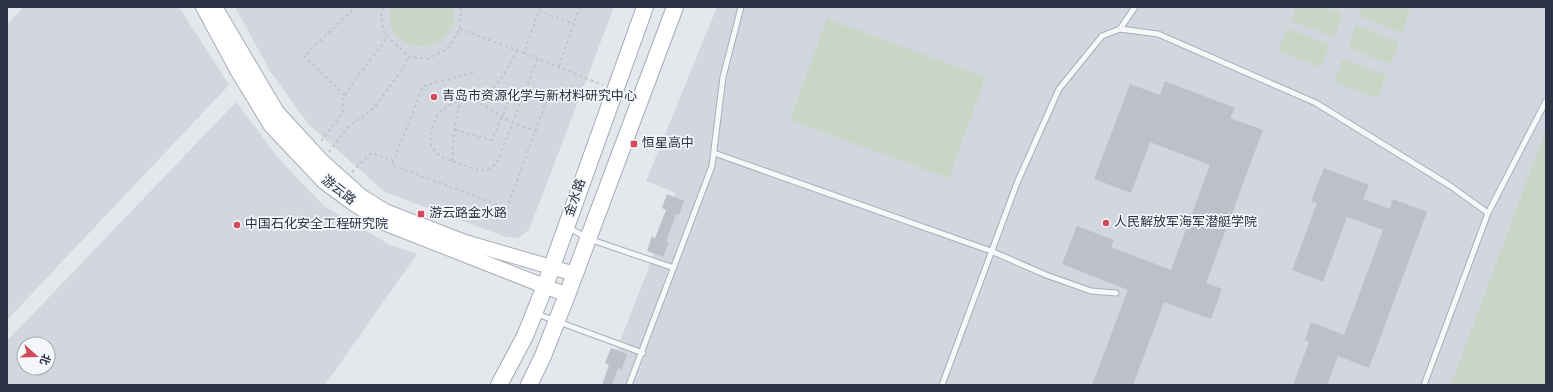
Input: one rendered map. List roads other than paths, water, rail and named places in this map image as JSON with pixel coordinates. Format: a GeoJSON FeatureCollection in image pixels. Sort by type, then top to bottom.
{"type":"FeatureCollection","features":[{"type":"Feature","properties":{"kind":"main road","name":"游云路"},"geometry":{"type":"LineString","coordinates":[[204,7],[237,70],[271,126],[324,182],[351,202],[384,223],[568,295]]}},
{"type":"Feature","properties":{"kind":"main road","name":"游云路"},"geometry":{"type":"LineString","coordinates":[[215,7],[276,112],[317,156],[361,196],[385,211],[465,242],[576,274]]}},
{"type":"Feature","properties":{"kind":"main road","name":"金水路"},"geometry":{"type":"LineString","coordinates":[[499,385],[525,336],[534,313],[645,7]]}},
{"type":"Feature","properties":{"kind":"main road","name":"金水路"},"geometry":{"type":"LineString","coordinates":[[529,385],[543,356],[568,295],[675,7]]}},
{"type":"Feature","properties":{"kind":"lane"},"geometry":{"type":"LineString","coordinates":[[629,385],[643,353],[712,166],[724,77],[741,7]]}},
{"type":"Feature","properties":{"kind":"lane"},"geometry":{"type":"LineString","coordinates":[[1120,29],[1135,7]]}},
{"type":"Feature","properties":{"kind":"lane"},"geometry":{"type":"LineString","coordinates":[[942,385],[1016,183],[1059,89],[1102,36],[1120,29],[1158,34],[1316,103],[1450,185],[1488,213]]}},
{"type":"Feature","properties":{"kind":"lane"},"geometry":{"type":"LineString","coordinates":[[1424,385],[1488,213],[1546,101]]}},
{"type":"Feature","properties":{"kind":"lane"},"geometry":{"type":"LineString","coordinates":[[714,153],[991,251],[1046,275],[1091,292],[1116,293]]}},
{"type":"Feature","properties":{"kind":"lane"},"geometry":{"type":"LineString","coordinates":[[566,226],[589,239],[674,268]]}},
{"type":"Feature","properties":{"kind":"lane"},"geometry":{"type":"LineString","coordinates":[[534,313],[643,353]]}},
{"type":"Feature","properties":{"kind":"place","name":"青岛市资源化学与新材料研究中心"},"geometry":{"type":"Point","coordinates":[434,97]}},
{"type":"Feature","properties":{"kind":"place","name":"恒星高中"},"geometry":{"type":"Point","coordinates":[634,144]}},
{"type":"Feature","properties":{"kind":"place","name":"游云路金水路"},"geometry":{"type":"Point","coordinates":[421,214]}},
{"type":"Feature","properties":{"kind":"place","name":"人民解放军海军潜艇学院"},"geometry":{"type":"Point","coordinates":[1106,223]}},
{"type":"Feature","properties":{"kind":"place","name":"中国石化安全工程研究院"},"geometry":{"type":"Point","coordinates":[237,225]}}]}
